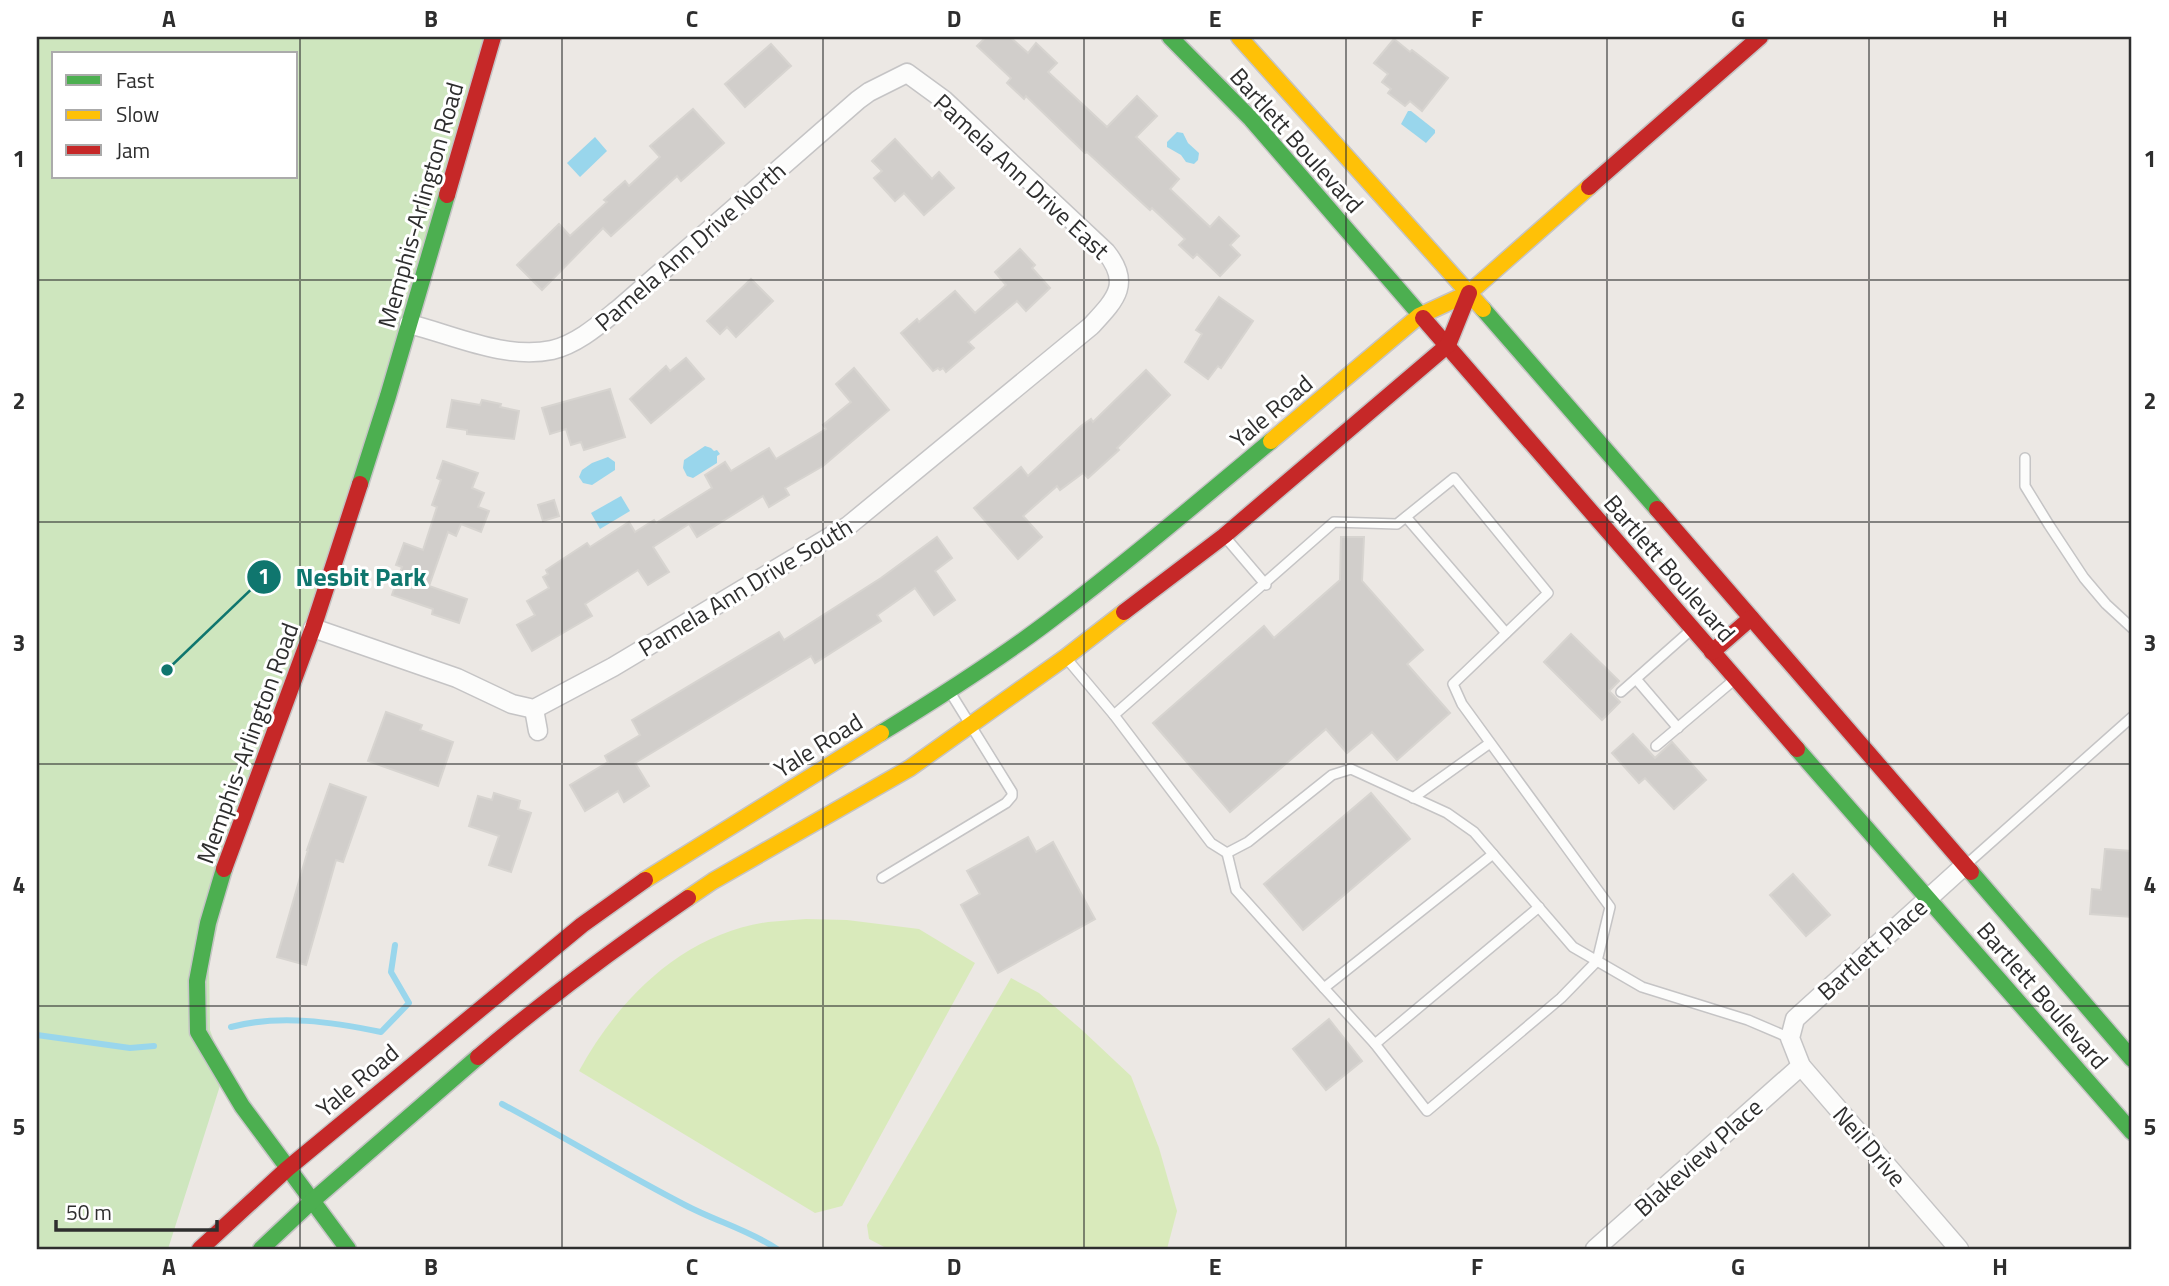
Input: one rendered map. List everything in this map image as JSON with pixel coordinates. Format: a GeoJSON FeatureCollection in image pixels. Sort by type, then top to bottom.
{"type":"FeatureCollection","features":[{"type":"Feature","properties":{"kind":"main road","name":"Memphis-Arlington Road"},"geometry":{"type":"LineString","coordinates":[[348,1249],[242,1106],[198,1032],[197,981],[208,923],[228,854],[313,628],[409,324],[494,37]]}},
{"type":"Feature","properties":{"kind":"main road","name":"Bartlett Boulevard"},"geometry":{"type":"LineString","coordinates":[[1170,37],[1269,140],[1419,316],[1448,345],[2132,1132]]}},
{"type":"Feature","properties":{"kind":"main road","name":"Bartlett Boulevard"},"geometry":{"type":"LineString","coordinates":[[1238,37],[1469,293],[2132,1059]]}},
{"type":"Feature","properties":{"kind":"main road","name":"Yale Road"},"geometry":{"type":"LineString","coordinates":[[200,1249],[287,1168],[582,925],[659,870],[949,691],[1048,622],[1191,509],[1419,316],[1469,293],[1760,37]]}},
{"type":"Feature","properties":{"kind":"main road","name":"Yale Road"},"geometry":{"type":"LineString","coordinates":[[261,1249],[311,1202],[501,1037],[612,950],[713,881],[910,768],[1066,657],[1224,536],[1448,345],[1469,293]]}},
{"type":"Feature","properties":{"kind":"main road"},"geometry":{"type":"LineString","coordinates":[[1713,652],[1751,618]]}},
{"type":"Feature","properties":{"kind":"street","name":"Pamela Ann Drive North"},"geometry":{"type":"LineString","coordinates":[[409,324],[507,351],[553,350],[575,340],[621,307],[858,100],[907,73]]}},
{"type":"Feature","properties":{"kind":"street","name":"Pamela Ann Drive East"},"geometry":{"type":"LineString","coordinates":[[907,73],[944,100],[1106,252],[1118,269],[1119,290]]}},
{"type":"Feature","properties":{"kind":"street","name":"Pamela Ann Drive South"},"geometry":{"type":"LineString","coordinates":[[534,709],[613,667],[848,526],[1091,326],[1119,290]]}},
{"type":"Feature","properties":{"kind":"street"},"geometry":{"type":"LineString","coordinates":[[313,628],[457,678],[512,704],[534,709],[538,731]]}},
{"type":"Feature","properties":{"kind":"street","name":"Bartlett Place"},"geometry":{"type":"LineString","coordinates":[[1790,1038],[1796,1019],[1964,866]]}},
{"type":"Feature","properties":{"kind":"street","name":"Neil Drive"},"geometry":{"type":"LineString","coordinates":[[1790,1038],[1801,1066],[1959,1249]]}},
{"type":"Feature","properties":{"kind":"street","name":"Blakeview Place"},"geometry":{"type":"LineString","coordinates":[[1595,1249],[1801,1066]]}},
{"type":"Feature","properties":{"kind":"lane"},"geometry":{"type":"LineString","coordinates":[[2025,458],[2025,486],[2049,525],[2084,578],[2106,604],[2132,628]]}},
{"type":"Feature","properties":{"kind":"lane"},"geometry":{"type":"LineString","coordinates":[[1066,657],[1114,715],[1211,843],[1227,853],[1236,890],[1375,1044],[1427,1111],[1561,998],[1597,961],[1610,907],[1462,704],[1453,684],[1548,593],[1454,478],[1397,524],[1334,523],[1114,715]]}},
{"type":"Feature","properties":{"kind":"lane"},"geometry":{"type":"LineString","coordinates":[[1406,517],[1506,633]]}},
{"type":"Feature","properties":{"kind":"lane"},"geometry":{"type":"LineString","coordinates":[[1224,536],[1266,585]]}},
{"type":"Feature","properties":{"kind":"lane"},"geometry":{"type":"LineString","coordinates":[[1621,692],[1692,628]]}},
{"type":"Feature","properties":{"kind":"lane"},"geometry":{"type":"LineString","coordinates":[[1656,746],[1736,678]]}},
{"type":"Feature","properties":{"kind":"lane"},"geometry":{"type":"LineString","coordinates":[[1636,679],[1678,728]]}},
{"type":"Feature","properties":{"kind":"lane"},"geometry":{"type":"LineString","coordinates":[[882,878],[1006,803],[1012,796],[949,691]]}},
{"type":"Feature","properties":{"kind":"lane"},"geometry":{"type":"LineString","coordinates":[[1964,866],[2132,717]]}},
{"type":"Feature","properties":{"kind":"lane"},"geometry":{"type":"LineString","coordinates":[[1413,798],[1490,743]]}},
{"type":"Feature","properties":{"kind":"lane"},"geometry":{"type":"LineString","coordinates":[[1227,853],[1248,842],[1332,775],[1352,769],[1447,813],[1475,832],[1573,947],[1642,987],[1748,1020],[1790,1038]]}},
{"type":"Feature","properties":{"kind":"lane"},"geometry":{"type":"LineString","coordinates":[[1324,988],[1493,854]]}},
{"type":"Feature","properties":{"kind":"lane"},"geometry":{"type":"LineString","coordinates":[[1375,1044],[1539,907]]}},
{"type":"Feature","properties":{"kind":"green space"},"geometry":{"type":"Polygon","coordinates":[[[37,37],[494,37],[225,891],[209,966],[210,1030],[225,1070],[168,1249],[37,1249],[37,37]]]}},
{"type":"Feature","properties":{"kind":"green space"},"geometry":{"type":"Polygon","coordinates":[[[847,920],[919,929],[975,963],[842,1206],[815,1213],[579,1071],[613,1019],[634,995],[681,955],[708,940],[737,929],[768,922],[847,920]]]}},
{"type":"Feature","properties":{"kind":"green space"},"geometry":{"type":"Polygon","coordinates":[[[1011,978],[1039,993],[1131,1076],[1159,1148],[1177,1211],[1167,1249],[888,1249],[869,1239],[867,1225],[1011,978]]]}},
{"type":"Feature","properties":{"kind":"water"},"geometry":{"type":"Polygon","coordinates":[[[1408,111],[1435,130],[1426,143],[1401,124],[1408,111]]]}},
{"type":"Feature","properties":{"kind":"water"},"geometry":{"type":"Polygon","coordinates":[[[1177,132],[1183,133],[1188,143],[1199,153],[1194,164],[1186,162],[1181,155],[1167,147],[1167,142],[1177,132]]]}},
{"type":"Feature","properties":{"kind":"water"},"geometry":{"type":"Polygon","coordinates":[[[595,137],[607,151],[580,177],[567,163],[595,137]]]}},
{"type":"Feature","properties":{"kind":"water"},"geometry":{"type":"Polygon","coordinates":[[[705,446],[717,450],[720,454],[717,456],[717,463],[693,478],[687,476],[683,468],[684,460],[705,446]]]}},
{"type":"Feature","properties":{"kind":"water"},"geometry":{"type":"Polygon","coordinates":[[[608,457],[615,462],[615,470],[592,485],[583,483],[579,477],[582,470],[608,457]]]}},
{"type":"Feature","properties":{"kind":"water"},"geometry":{"type":"Polygon","coordinates":[[[621,496],[630,511],[600,529],[591,513],[621,496]]]}},
{"type":"Feature","properties":{"kind":"building"},"geometry":{"type":"Polygon","coordinates":[[[986,37],[1010,37],[1028,53],[1036,43],[1057,63],[1048,72],[1107,127],[1137,96],[1157,116],[1136,137],[1179,179],[1170,189],[1210,227],[1219,217],[1239,236],[1230,245],[1240,255],[1220,276],[1197,254],[1193,258],[1179,245],[1185,239],[1085,153],[1026,96],[1024,99],[1007,83],[1011,78],[977,46],[986,37]]]}},
{"type":"Feature","properties":{"kind":"building"},"geometry":{"type":"Polygon","coordinates":[[[1394,39],[1448,78],[1422,111],[1410,101],[1405,106],[1388,93],[1391,89],[1382,82],[1388,74],[1374,63],[1394,39]]]}},
{"type":"Feature","properties":{"kind":"building"},"geometry":{"type":"Polygon","coordinates":[[[771,44],[791,66],[745,107],[725,84],[771,44]]]}},
{"type":"Feature","properties":{"kind":"building"},"geometry":{"type":"Polygon","coordinates":[[[693,109],[724,143],[681,181],[677,176],[611,236],[603,228],[542,290],[517,265],[559,224],[570,236],[607,202],[604,200],[625,181],[629,186],[660,157],[650,146],[693,109]]]}},
{"type":"Feature","properties":{"kind":"building"},"geometry":{"type":"Polygon","coordinates":[[[895,139],[932,179],[939,172],[954,188],[924,215],[904,193],[895,201],[874,178],[882,171],[872,161],[895,139]]]}},
{"type":"Feature","properties":{"kind":"building"},"geometry":{"type":"Polygon","coordinates":[[[1020,249],[1035,265],[1032,268],[1050,288],[1026,311],[1017,301],[968,342],[974,348],[946,372],[943,368],[933,371],[901,333],[917,319],[919,322],[955,291],[975,313],[1006,285],[995,272],[1020,249]]]}},
{"type":"Feature","properties":{"kind":"building"},"geometry":{"type":"Polygon","coordinates":[[[751,279],[773,301],[736,337],[727,327],[720,334],[707,321],[751,279]]]}},
{"type":"Feature","properties":{"kind":"building"},"geometry":{"type":"Polygon","coordinates":[[[1219,297],[1253,321],[1221,368],[1218,366],[1208,379],[1185,362],[1202,334],[1196,330],[1219,297]]]}},
{"type":"Feature","properties":{"kind":"building"},"geometry":{"type":"Polygon","coordinates":[[[686,358],[704,379],[651,423],[630,399],[666,366],[670,371],[686,358]]]}},
{"type":"Feature","properties":{"kind":"building"},"geometry":{"type":"Polygon","coordinates":[[[854,368],[889,410],[823,466],[785,488],[789,495],[769,507],[763,496],[697,537],[689,524],[653,547],[669,572],[648,585],[638,570],[585,604],[592,616],[532,651],[517,625],[535,615],[527,601],[549,588],[543,577],[548,574],[546,570],[587,543],[590,547],[629,522],[635,532],[654,520],[656,523],[712,488],[705,475],[725,462],[731,471],[769,448],[776,459],[826,429],[823,425],[851,402],[836,384],[854,368]]]}},
{"type":"Feature","properties":{"kind":"building"},"geometry":{"type":"Polygon","coordinates":[[[1146,370],[1170,395],[1117,448],[1119,450],[1088,478],[1083,473],[1060,490],[1057,486],[1023,516],[1042,537],[1018,559],[974,508],[1021,467],[1028,476],[1081,426],[1091,419],[1093,422],[1146,370]]]}},
{"type":"Feature","properties":{"kind":"building"},"geometry":{"type":"Polygon","coordinates":[[[610,389],[625,437],[584,450],[581,442],[571,445],[566,429],[550,434],[542,408],[610,389]]]}},
{"type":"Feature","properties":{"kind":"building"},"geometry":{"type":"Polygon","coordinates":[[[452,400],[480,405],[482,400],[519,411],[514,439],[467,434],[467,430],[447,427],[452,400]]]}},
{"type":"Feature","properties":{"kind":"building"},"geometry":{"type":"Polygon","coordinates":[[[443,461],[478,473],[472,488],[484,493],[478,507],[489,511],[481,532],[461,524],[456,536],[448,532],[429,586],[467,599],[459,623],[432,614],[433,609],[392,595],[402,567],[396,565],[404,543],[423,550],[437,507],[432,505],[441,480],[437,478],[443,461]]]}},
{"type":"Feature","properties":{"kind":"building"},"geometry":{"type":"Polygon","coordinates":[[[554,500],[559,516],[543,521],[538,505],[554,500]]]}},
{"type":"Feature","properties":{"kind":"building"},"geometry":{"type":"Polygon","coordinates":[[[937,537],[952,558],[935,571],[955,600],[934,615],[915,588],[877,615],[881,621],[815,663],[811,656],[635,763],[649,786],[624,802],[618,791],[585,811],[570,785],[608,762],[605,756],[640,735],[632,720],[779,632],[784,640],[881,578],[937,537]]]}},
{"type":"Feature","properties":{"kind":"building"},"geometry":{"type":"Polygon","coordinates":[[[1341,537],[1364,537],[1362,581],[1423,650],[1407,664],[1450,713],[1397,760],[1372,732],[1347,753],[1326,729],[1230,812],[1153,723],[1264,626],[1274,638],[1340,580],[1341,537]]]}},
{"type":"Feature","properties":{"kind":"building"},"geometry":{"type":"Polygon","coordinates":[[[1571,634],[1619,681],[1609,691],[1620,702],[1602,720],[1544,662],[1571,634]]]}},
{"type":"Feature","properties":{"kind":"building"},"geometry":{"type":"Polygon","coordinates":[[[386,712],[422,725],[420,730],[453,742],[438,786],[368,761],[386,712]]]}},
{"type":"Feature","properties":{"kind":"building"},"geometry":{"type":"Polygon","coordinates":[[[1633,734],[1655,758],[1672,742],[1706,780],[1674,809],[1645,778],[1639,783],[1612,753],[1633,734]]]}},
{"type":"Feature","properties":{"kind":"building"},"geometry":{"type":"Polygon","coordinates":[[[330,784],[366,797],[343,862],[336,860],[306,965],[277,957],[307,850],[330,784]]]}},
{"type":"Feature","properties":{"kind":"building"},"geometry":{"type":"Polygon","coordinates":[[[494,793],[520,801],[518,809],[531,813],[511,872],[489,865],[499,836],[469,826],[478,796],[492,800],[494,793]]]}},
{"type":"Feature","properties":{"kind":"building"},"geometry":{"type":"Polygon","coordinates":[[[1371,793],[1410,839],[1303,930],[1264,884],[1371,793]]]}},
{"type":"Feature","properties":{"kind":"building"},"geometry":{"type":"Polygon","coordinates":[[[1028,837],[1036,852],[1053,842],[1095,919],[998,973],[961,905],[980,894],[967,871],[1028,837]]]}},
{"type":"Feature","properties":{"kind":"building"},"geometry":{"type":"Polygon","coordinates":[[[2105,849],[2132,851],[2132,917],[2090,914],[2092,889],[2101,890],[2105,849]]]}},
{"type":"Feature","properties":{"kind":"building"},"geometry":{"type":"Polygon","coordinates":[[[1793,874],[1830,915],[1806,936],[1770,895],[1793,874]]]}},
{"type":"Feature","properties":{"kind":"building"},"geometry":{"type":"Polygon","coordinates":[[[1329,1019],[1362,1061],[1326,1090],[1293,1049],[1329,1019]]]}},
{"type":"Feature","properties":{"kind":"waterway"},"geometry":{"type":"LineString","coordinates":[[231,1027],[287,1020],[344,1025],[381,1032],[409,1003],[391,972],[395,945]]}},
{"type":"Feature","properties":{"kind":"waterway"},"geometry":{"type":"LineString","coordinates":[[37,1035],[130,1048],[154,1046]]}},
{"type":"Feature","properties":{"kind":"waterway"},"geometry":{"type":"LineString","coordinates":[[502,1104],[696,1211],[755,1236],[777,1249]]}},
{"type":"Feature","properties":{"kind":"traffic: fast"},"geometry":{"type":"LineString","coordinates":[[1170,37],[1251,119],[1423,318]]}},
{"type":"Feature","properties":{"kind":"traffic: fast"},"geometry":{"type":"LineString","coordinates":[[360,484],[447,195]]}},
{"type":"Feature","properties":{"kind":"traffic: fast"},"geometry":{"type":"LineString","coordinates":[[1483,309],[1657,509]]}},
{"type":"Feature","properties":{"kind":"traffic: fast"},"geometry":{"type":"LineString","coordinates":[[881,733],[1048,622],[1271,441]]}},
{"type":"Feature","properties":{"kind":"traffic: fast"},"geometry":{"type":"LineString","coordinates":[[1797,749],[2132,1132]]}},
{"type":"Feature","properties":{"kind":"traffic: fast"},"geometry":{"type":"LineString","coordinates":[[224,869],[208,923],[197,981],[198,1032],[242,1106],[348,1249]]}},
{"type":"Feature","properties":{"kind":"traffic: fast"},"geometry":{"type":"LineString","coordinates":[[1971,872],[2132,1059]]}},
{"type":"Feature","properties":{"kind":"traffic: fast"},"geometry":{"type":"LineString","coordinates":[[261,1249],[478,1057]]}},
{"type":"Feature","properties":{"kind":"traffic: slow"},"geometry":{"type":"LineString","coordinates":[[1239,37],[1483,309]]}},
{"type":"Feature","properties":{"kind":"traffic: slow"},"geometry":{"type":"LineString","coordinates":[[1271,441],[1419,316],[1469,293],[1589,187]]}},
{"type":"Feature","properties":{"kind":"traffic: slow"},"geometry":{"type":"LineString","coordinates":[[688,898],[910,768],[1066,657],[1124,612]]}},
{"type":"Feature","properties":{"kind":"traffic: slow"},"geometry":{"type":"LineString","coordinates":[[645,880],[881,733]]}},
{"type":"Feature","properties":{"kind":"traffic: jam"},"geometry":{"type":"LineString","coordinates":[[447,195],[493,37]]}},
{"type":"Feature","properties":{"kind":"traffic: jam"},"geometry":{"type":"LineString","coordinates":[[1589,187],[1760,37]]}},
{"type":"Feature","properties":{"kind":"traffic: jam"},"geometry":{"type":"LineString","coordinates":[[1124,612],[1224,536],[1448,345],[1469,293]]}},
{"type":"Feature","properties":{"kind":"traffic: jam"},"geometry":{"type":"LineString","coordinates":[[1423,318],[1797,749]]}},
{"type":"Feature","properties":{"kind":"traffic: jam"},"geometry":{"type":"LineString","coordinates":[[224,869],[313,628],[360,484]]}},
{"type":"Feature","properties":{"kind":"traffic: jam"},"geometry":{"type":"LineString","coordinates":[[1657,509],[1971,872]]}},
{"type":"Feature","properties":{"kind":"traffic: jam"},"geometry":{"type":"LineString","coordinates":[[1712,652],[1751,618]]}},
{"type":"Feature","properties":{"kind":"traffic: jam"},"geometry":{"type":"LineString","coordinates":[[200,1249],[287,1169],[582,925],[645,880]]}},
{"type":"Feature","properties":{"kind":"traffic: jam"},"geometry":{"type":"LineString","coordinates":[[478,1057],[581,975],[688,898]]}},
{"type":"Feature","properties":{"kind":"place","name":"Nesbit Park"},"geometry":{"type":"Point","coordinates":[167,670]}}]}
